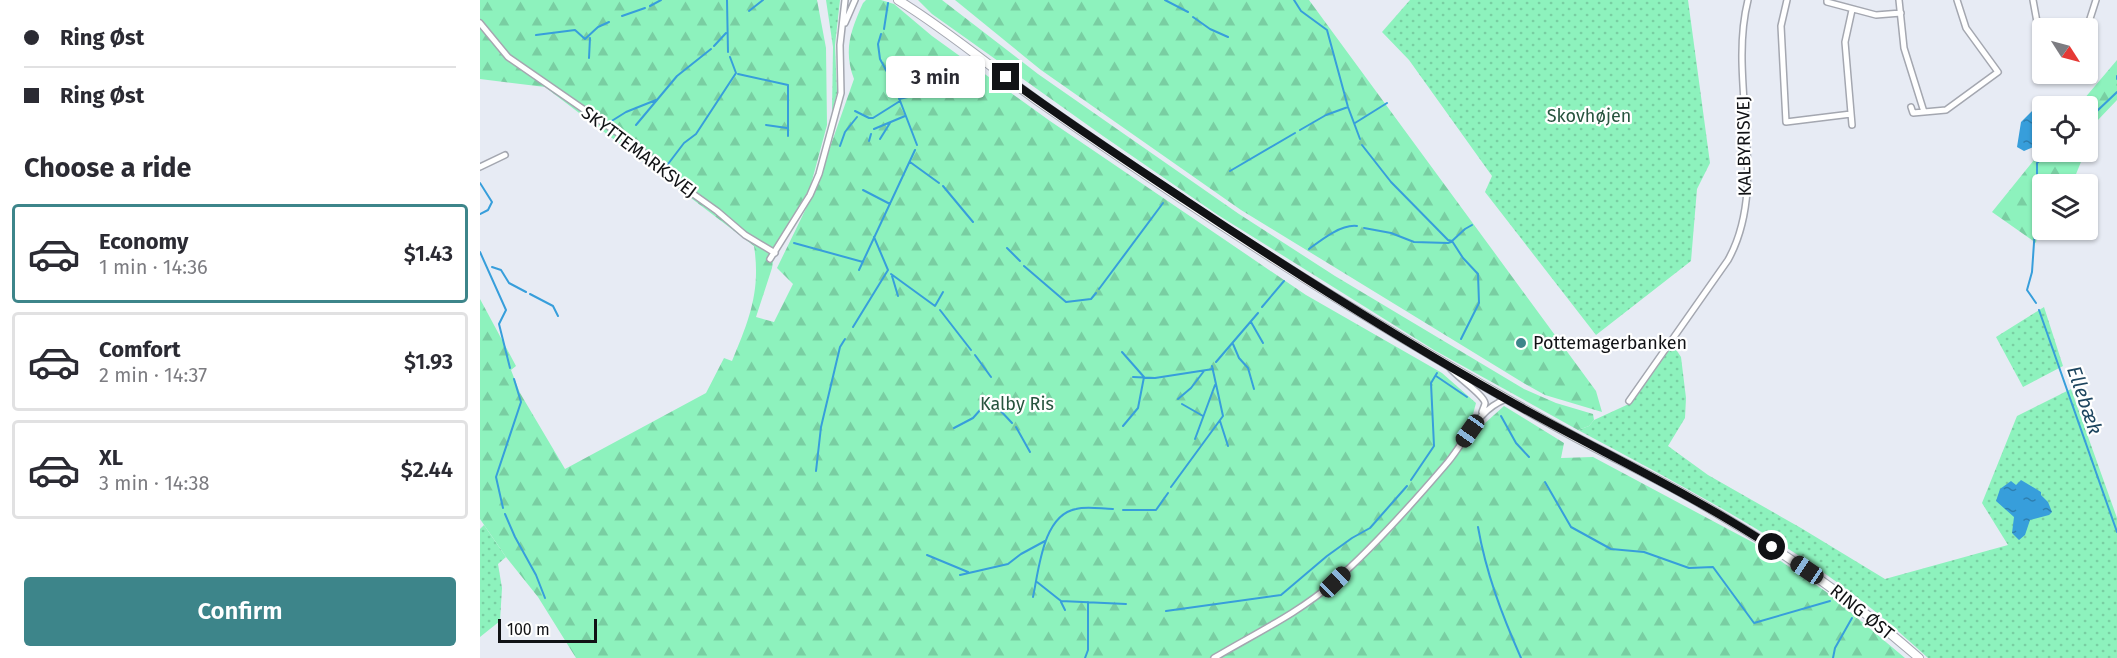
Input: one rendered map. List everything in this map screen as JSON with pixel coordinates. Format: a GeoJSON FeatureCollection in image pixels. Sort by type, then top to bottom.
{"type":"FeatureCollection","features":[{"type":"Feature","properties":{"kind":"main road","name":"RING ØST"},"geometry":{"type":"LineString","coordinates":[[898,0],[921,14],[1040,102],[1302,277],[1506,399],[1702,504],[1754,535],[1824,581],[1876,621],[1918,658]]}},
{"type":"Feature","properties":{"kind":"main road","name":"RING ØST"},"geometry":{"type":"LineString","coordinates":[[908,0],[921,14]]}},
{"type":"Feature","properties":{"kind":"street"},"geometry":{"type":"LineString","coordinates":[[770,259],[810,195],[819,174],[841,93],[840,45],[845,0]]}},
{"type":"Feature","properties":{"kind":"street"},"geometry":{"type":"LineString","coordinates":[[842,30],[855,0]]}},
{"type":"Feature","properties":{"kind":"street","name":"KALBYRISVEJ"},"geometry":{"type":"LineString","coordinates":[[1629,401],[1738,243],[1744,216],[1747,184],[1742,38],[1748,0]]}},
{"type":"Feature","properties":{"kind":"street"},"geometry":{"type":"LineString","coordinates":[[1787,0],[1781,26],[1786,122],[1851,114]]}},
{"type":"Feature","properties":{"kind":"street"},"geometry":{"type":"LineString","coordinates":[[1827,0],[1827,2],[1876,15],[1901,13]]}},
{"type":"Feature","properties":{"kind":"street"},"geometry":{"type":"LineString","coordinates":[[1899,0],[1904,48],[1924,112]]}},
{"type":"Feature","properties":{"kind":"street"},"geometry":{"type":"LineString","coordinates":[[1911,107],[1913,112],[1946,110],[1998,72],[1966,28],[1957,0]]}},
{"type":"Feature","properties":{"kind":"street"},"geometry":{"type":"LineString","coordinates":[[2033,0],[2036,18]]}},
{"type":"Feature","properties":{"kind":"street"},"geometry":{"type":"LineString","coordinates":[[2090,18],[2096,0]]}},
{"type":"Feature","properties":{"kind":"street"},"geometry":{"type":"LineString","coordinates":[[1852,9],[1845,42],[1852,125]]}},
{"type":"Feature","properties":{"kind":"street","name":"SKYTTEMARKSVEJ"},"geometry":{"type":"LineString","coordinates":[[480,23],[508,57],[638,147],[668,176],[717,211],[745,236],[775,253]]}},
{"type":"Feature","properties":{"kind":"street"},"geometry":{"type":"LineString","coordinates":[[480,167],[505,155]]}},
{"type":"Feature","properties":{"kind":"street"},"geometry":{"type":"LineString","coordinates":[[1445,364],[1482,396],[1485,404],[1480,416]]}},
{"type":"Feature","properties":{"kind":"street"},"geometry":{"type":"LineString","coordinates":[[1214,658],[1296,610],[1335,582],[1443,467],[1480,416],[1490,406],[1506,399]]}},
{"type":"Feature","properties":{"kind":"green space","name":"Kalby Ris"},"geometry":{"type":"Polygon","coordinates":[[[480,0],[817,0],[826,48],[827,125],[810,188],[776,244],[772,268],[756,317],[774,322],[793,284],[777,268],[815,190],[854,79],[849,49],[855,22],[866,0],[881,0],[894,4],[932,36],[1050,121],[1306,295],[1442,373],[1476,403],[1472,418],[1484,424],[1504,406],[1564,443],[1561,458],[1593,457],[1754,543],[1825,591],[1905,658],[576,658],[538,597],[506,557],[480,519],[480,299],[516,366],[511,370],[520,393],[565,469],[706,393],[724,358],[732,361],[744,332],[755,291],[754,246],[545,87],[480,79],[480,0]]]}},
{"type":"Feature","properties":{"kind":"green space"},"geometry":{"type":"Polygon","coordinates":[[[826,0],[840,0],[835,45],[837,93],[832,112],[833,47],[826,0]]]}},
{"type":"Feature","properties":{"kind":"green space"},"geometry":{"type":"Polygon","coordinates":[[[918,0],[942,0],[1038,74],[1239,214],[1335,276],[1524,389],[1556,403],[1593,414],[1594,420],[1589,426],[1578,430],[1434,350],[1218,215],[932,14],[918,0]]]}},
{"type":"Feature","properties":{"kind":"green space"},"geometry":{"type":"Polygon","coordinates":[[[955,0],[1309,0],[1596,391],[1602,412],[1545,395],[1527,385],[1241,210],[1041,70],[955,0]]]}},
{"type":"Feature","properties":{"kind":"green space","name":"Skovhøjen"},"geometry":{"type":"Polygon","coordinates":[[[1410,0],[1688,0],[1710,163],[1697,189],[1691,261],[1596,335],[1485,192],[1492,176],[1409,60],[1382,32],[1410,0]]]}},
{"type":"Feature","properties":{"kind":"green space"},"geometry":{"type":"Polygon","coordinates":[[[2117,60],[2117,100],[2098,120],[2098,96],[2086,96],[2117,60]]]}},
{"type":"Feature","properties":{"kind":"green space"},"geometry":{"type":"Polygon","coordinates":[[[2032,162],[2081,162],[2076,174],[2032,174],[2032,240],[2036,240],[2036,243],[1992,212],[2032,162]]]}},
{"type":"Feature","properties":{"kind":"green space"},"geometry":{"type":"Polygon","coordinates":[[[2044,307],[2063,366],[2023,387],[1996,337],[2044,307]]]}},
{"type":"Feature","properties":{"kind":"green space"},"geometry":{"type":"Polygon","coordinates":[[[1673,345],[1681,357],[1686,398],[1685,418],[1668,446],[1708,475],[1885,579],[2008,545],[1982,503],[2017,416],[2071,389],[2117,518],[2117,658],[1928,658],[1877,613],[1807,561],[1732,514],[1578,430],[1631,403],[1673,345]]]}},
{"type":"Feature","properties":{"kind":"green space"},"geometry":{"type":"Polygon","coordinates":[[[484,525],[506,557],[498,564],[502,588],[500,621],[480,637],[480,529],[484,525]]]}},
{"type":"Feature","properties":{"kind":"water"},"geometry":{"type":"Polygon","coordinates":[[[2032,111],[2032,148],[2024,151],[2017,147],[2021,122],[2032,111]]]}},
{"type":"Feature","properties":{"kind":"water"},"geometry":{"type":"Polygon","coordinates":[[[2021,480],[2041,492],[2052,512],[2030,520],[2025,535],[2019,540],[2012,533],[2014,517],[1996,501],[2000,489],[2011,481],[2016,485],[2021,480]]]}},
{"type":"Feature","properties":{"kind":"waterway"},"geometry":{"type":"LineString","coordinates":[[650,6],[661,0]]}},
{"type":"Feature","properties":{"kind":"waterway"},"geometry":{"type":"LineString","coordinates":[[727,0],[728,52]]}},
{"type":"Feature","properties":{"kind":"waterway"},"geometry":{"type":"LineString","coordinates":[[749,11],[763,0]]}},
{"type":"Feature","properties":{"kind":"waterway"},"geometry":{"type":"LineString","coordinates":[[1165,0],[1188,12]]}},
{"type":"Feature","properties":{"kind":"waterway"},"geometry":{"type":"LineString","coordinates":[[1294,0],[1301,11],[1327,30],[1348,107],[1360,139]]}},
{"type":"Feature","properties":{"kind":"waterway"},"geometry":{"type":"LineString","coordinates":[[884,29],[888,3]]}},
{"type":"Feature","properties":{"kind":"waterway"},"geometry":{"type":"LineString","coordinates":[[622,16],[645,8]]}},
{"type":"Feature","properties":{"kind":"waterway"},"geometry":{"type":"LineString","coordinates":[[1193,17],[1210,29],[1228,37]]}},
{"type":"Feature","properties":{"kind":"waterway"},"geometry":{"type":"LineString","coordinates":[[536,35],[575,30],[585,39],[598,27],[609,22]]}},
{"type":"Feature","properties":{"kind":"waterway"},"geometry":{"type":"LineString","coordinates":[[714,46],[726,33]]}},
{"type":"Feature","properties":{"kind":"waterway"},"geometry":{"type":"LineString","coordinates":[[881,34],[878,44],[880,59],[894,85],[917,145]]}},
{"type":"Feature","properties":{"kind":"waterway"},"geometry":{"type":"LineString","coordinates":[[589,58],[590,38]]}},
{"type":"Feature","properties":{"kind":"waterway"},"geometry":{"type":"LineString","coordinates":[[636,125],[677,76],[711,49]]}},
{"type":"Feature","properties":{"kind":"waterway"},"geometry":{"type":"LineString","coordinates":[[665,168],[684,143],[696,134],[736,73],[730,57]]}},
{"type":"Feature","properties":{"kind":"waterway"},"geometry":{"type":"LineString","coordinates":[[738,74],[788,85],[788,136]]}},
{"type":"Feature","properties":{"kind":"waterway"},"geometry":{"type":"LineString","coordinates":[[899,99],[939,90],[960,97]]}},
{"type":"Feature","properties":{"kind":"waterway","name":"Ellebæk"},"geometry":{"type":"LineString","coordinates":[[2098,110],[2117,92]]}},
{"type":"Feature","properties":{"kind":"waterway"},"geometry":{"type":"LineString","coordinates":[[610,122],[626,112],[656,100]]}},
{"type":"Feature","properties":{"kind":"waterway"},"geometry":{"type":"LineString","coordinates":[[855,111],[873,118],[900,101]]}},
{"type":"Feature","properties":{"kind":"waterway"},"geometry":{"type":"LineString","coordinates":[[1355,123],[1387,103]]}},
{"type":"Feature","properties":{"kind":"waterway"},"geometry":{"type":"LineString","coordinates":[[1300,130],[1326,115],[1348,107]]}},
{"type":"Feature","properties":{"kind":"waterway"},"geometry":{"type":"LineString","coordinates":[[874,129],[905,116]]}},
{"type":"Feature","properties":{"kind":"waterway"},"geometry":{"type":"LineString","coordinates":[[840,146],[845,132],[857,117]]}},
{"type":"Feature","properties":{"kind":"waterway"},"geometry":{"type":"LineString","coordinates":[[880,139],[890,123]]}},
{"type":"Feature","properties":{"kind":"waterway"},"geometry":{"type":"LineString","coordinates":[[766,125],[787,128]]}},
{"type":"Feature","properties":{"kind":"waterway"},"geometry":{"type":"LineString","coordinates":[[1230,171],[1295,133]]}},
{"type":"Feature","properties":{"kind":"waterway"},"geometry":{"type":"LineString","coordinates":[[869,141],[871,134]]}},
{"type":"Feature","properties":{"kind":"waterway"},"geometry":{"type":"LineString","coordinates":[[1362,145],[1391,182],[1448,240],[1452,241]]}},
{"type":"Feature","properties":{"kind":"waterway"},"geometry":{"type":"LineString","coordinates":[[859,270],[915,150]]}},
{"type":"Feature","properties":{"kind":"waterway"},"geometry":{"type":"LineString","coordinates":[[910,162],[939,183]]}},
{"type":"Feature","properties":{"kind":"waterway","name":"Ellebæk"},"geometry":{"type":"LineString","coordinates":[[2036,303],[2027,290],[2032,272],[2038,162]]}},
{"type":"Feature","properties":{"kind":"waterway"},"geometry":{"type":"LineString","coordinates":[[480,183],[492,202],[488,210],[480,214]]}},
{"type":"Feature","properties":{"kind":"waterway"},"geometry":{"type":"LineString","coordinates":[[943,186],[973,222]]}},
{"type":"Feature","properties":{"kind":"waterway"},"geometry":{"type":"LineString","coordinates":[[863,190],[890,204]]}},
{"type":"Feature","properties":{"kind":"waterway"},"geometry":{"type":"LineString","coordinates":[[1099,289],[1163,203]]}},
{"type":"Feature","properties":{"kind":"waterway"},"geometry":{"type":"LineString","coordinates":[[1461,339],[1479,303],[1478,274],[1463,258],[1452,241],[1472,225]]}},
{"type":"Feature","properties":{"kind":"waterway"},"geometry":{"type":"LineString","coordinates":[[1309,249],[1344,227],[1357,226]]}},
{"type":"Feature","properties":{"kind":"waterway"},"geometry":{"type":"LineString","coordinates":[[1364,228],[1391,233],[1414,242],[1451,242]]}},
{"type":"Feature","properties":{"kind":"waterway"},"geometry":{"type":"LineString","coordinates":[[853,327],[888,270],[874,237]]}},
{"type":"Feature","properties":{"kind":"waterway"},"geometry":{"type":"LineString","coordinates":[[794,243],[863,262]]}},
{"type":"Feature","properties":{"kind":"waterway"},"geometry":{"type":"LineString","coordinates":[[1007,248],[1020,261]]}},
{"type":"Feature","properties":{"kind":"waterway"},"geometry":{"type":"LineString","coordinates":[[480,252],[506,310],[499,324],[510,368]]}},
{"type":"Feature","properties":{"kind":"waterway"},"geometry":{"type":"LineString","coordinates":[[1024,266],[1066,302],[1091,299],[1096,293]]}},
{"type":"Feature","properties":{"kind":"waterway"},"geometry":{"type":"LineString","coordinates":[[492,267],[501,270],[509,283],[526,292]]}},
{"type":"Feature","properties":{"kind":"waterway"},"geometry":{"type":"LineString","coordinates":[[891,274],[935,306],[943,292]]}},
{"type":"Feature","properties":{"kind":"waterway"},"geometry":{"type":"LineString","coordinates":[[892,276],[898,296]]}},
{"type":"Feature","properties":{"kind":"waterway"},"geometry":{"type":"LineString","coordinates":[[1262,307],[1284,281]]}},
{"type":"Feature","properties":{"kind":"waterway"},"geometry":{"type":"LineString","coordinates":[[530,294],[553,306],[558,316]]}},
{"type":"Feature","properties":{"kind":"waterway"},"geometry":{"type":"LineString","coordinates":[[940,310],[971,350]]}},
{"type":"Feature","properties":{"kind":"waterway","name":"Ellebæk"},"geometry":{"type":"LineString","coordinates":[[2039,310],[2117,532]]}},
{"type":"Feature","properties":{"kind":"waterway"},"geometry":{"type":"LineString","coordinates":[[1216,362],[1258,313]]}},
{"type":"Feature","properties":{"kind":"waterway"},"geometry":{"type":"LineString","coordinates":[[1251,322],[1263,343]]}},
{"type":"Feature","properties":{"kind":"waterway"},"geometry":{"type":"LineString","coordinates":[[816,471],[821,427],[840,347],[845,339]]}},
{"type":"Feature","properties":{"kind":"waterway"},"geometry":{"type":"LineString","coordinates":[[1233,344],[1239,358],[1248,368],[1254,389]]}},
{"type":"Feature","properties":{"kind":"waterway"},"geometry":{"type":"LineString","coordinates":[[1122,352],[1144,377],[1138,408],[1123,426]]}},
{"type":"Feature","properties":{"kind":"waterway"},"geometry":{"type":"LineString","coordinates":[[975,355],[991,377]]}},
{"type":"Feature","properties":{"kind":"waterway"},"geometry":{"type":"LineString","coordinates":[[1171,487],[1223,416],[1212,366]]}},
{"type":"Feature","properties":{"kind":"waterway"},"geometry":{"type":"LineString","coordinates":[[1133,377],[1155,378],[1213,369]]}},
{"type":"Feature","properties":{"kind":"waterway"},"geometry":{"type":"LineString","coordinates":[[1178,399],[1191,388],[1204,371]]}},
{"type":"Feature","properties":{"kind":"waterway"},"geometry":{"type":"LineString","coordinates":[[1411,480],[1434,446],[1431,383],[1437,373]]}},
{"type":"Feature","properties":{"kind":"waterway"},"geometry":{"type":"LineString","coordinates":[[1436,376],[1467,397]]}},
{"type":"Feature","properties":{"kind":"waterway"},"geometry":{"type":"LineString","coordinates":[[503,508],[496,477],[521,402],[514,379]]}},
{"type":"Feature","properties":{"kind":"waterway"},"geometry":{"type":"LineString","coordinates":[[1195,439],[1215,385]]}},
{"type":"Feature","properties":{"kind":"waterway"},"geometry":{"type":"LineString","coordinates":[[1182,404],[1203,416]]}},
{"type":"Feature","properties":{"kind":"waterway"},"geometry":{"type":"LineString","coordinates":[[998,408],[1012,423]]}},
{"type":"Feature","properties":{"kind":"waterway"},"geometry":{"type":"LineString","coordinates":[[954,428],[973,418],[981,409]]}},
{"type":"Feature","properties":{"kind":"waterway"},"geometry":{"type":"LineString","coordinates":[[1501,416],[1516,443],[1529,457]]}},
{"type":"Feature","properties":{"kind":"waterway"},"geometry":{"type":"LineString","coordinates":[[1220,421],[1228,446]]}},
{"type":"Feature","properties":{"kind":"waterway"},"geometry":{"type":"LineString","coordinates":[[1016,427],[1030,452]]}},
{"type":"Feature","properties":{"kind":"waterway"},"geometry":{"type":"LineString","coordinates":[[1545,482],[1571,527],[1611,549],[1644,552],[1689,568],[1713,567],[1754,623],[1830,601]]}},
{"type":"Feature","properties":{"kind":"waterway"},"geometry":{"type":"LineString","coordinates":[[1166,611],[1281,595],[1327,556],[1370,528],[1407,486]]}},
{"type":"Feature","properties":{"kind":"waterway"},"geometry":{"type":"LineString","coordinates":[[1123,510],[1156,510],[1168,493]]}},
{"type":"Feature","properties":{"kind":"waterway"},"geometry":{"type":"LineString","coordinates":[[1033,597],[1044,545],[1056,521],[1065,513],[1076,509],[1113,509]]}},
{"type":"Feature","properties":{"kind":"waterway"},"geometry":{"type":"LineString","coordinates":[[505,514],[545,598]]}},
{"type":"Feature","properties":{"kind":"waterway"},"geometry":{"type":"LineString","coordinates":[[1478,527],[1495,594],[1521,658]]}},
{"type":"Feature","properties":{"kind":"waterway"},"geometry":{"type":"LineString","coordinates":[[960,575],[1008,564],[1045,541]]}},
{"type":"Feature","properties":{"kind":"waterway"},"geometry":{"type":"LineString","coordinates":[[927,555],[968,572]]}},
{"type":"Feature","properties":{"kind":"waterway"},"geometry":{"type":"LineString","coordinates":[[1037,582],[1061,601],[1126,604]]}},
{"type":"Feature","properties":{"kind":"waterway"},"geometry":{"type":"LineString","coordinates":[[1061,602],[1065,610]]}},
{"type":"Feature","properties":{"kind":"waterway"},"geometry":{"type":"LineString","coordinates":[[1085,658],[1088,650],[1088,602]]}},
{"type":"Feature","properties":{"kind":"waterway"},"geometry":{"type":"LineString","coordinates":[[1833,658],[1835,648],[1852,618]]}},
{"type":"Feature","properties":{"kind":"place","name":"Pottemagerbanken"},"geometry":{"type":"Point","coordinates":[1521,343]}},
{"type":"Feature","properties":{"kind":"route"},"geometry":{"type":"LineString","coordinates":[[1006,77],[1096,141],[1302,277],[1434,358],[1702,504],[1772,547]]}}]}
